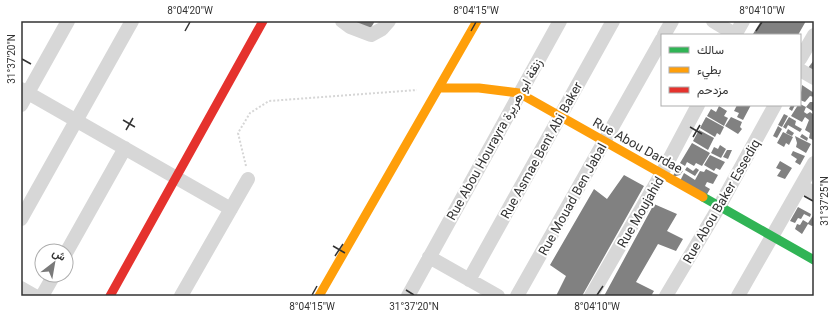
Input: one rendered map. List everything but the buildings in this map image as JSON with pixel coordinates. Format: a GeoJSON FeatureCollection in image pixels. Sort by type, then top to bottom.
{"type":"FeatureCollection","features":[{"type":"Feature","properties":{"kind":"street"},"geometry":{"type":"LineString","coordinates":[[68,21],[23,96],[76,121],[231,209]]}},
{"type":"Feature","properties":{"kind":"street"},"geometry":{"type":"LineString","coordinates":[[21,219],[132,21]]}},
{"type":"Feature","properties":{"kind":"street"},"geometry":{"type":"LineString","coordinates":[[110,296],[263,21]]}},
{"type":"Feature","properties":{"kind":"street"},"geometry":{"type":"LineString","coordinates":[[342,21],[350,27],[371,35],[382,29],[389,21]]}},
{"type":"Feature","properties":{"kind":"street"},"geometry":{"type":"LineString","coordinates":[[319,296],[477,21]]}},
{"type":"Feature","properties":{"kind":"street","name":"Rue Abou Hourayra زنقة ابو هريرة"},"geometry":{"type":"LineString","coordinates":[[408,296],[560,21]]}},
{"type":"Feature","properties":{"kind":"street","name":"Rue Asmae Bent Abi Baker"},"geometry":{"type":"LineString","coordinates":[[468,280],[613,21]]}},
{"type":"Feature","properties":{"kind":"street"},"geometry":{"type":"LineString","coordinates":[[665,34],[672,21]]}},
{"type":"Feature","properties":{"kind":"street"},"geometry":{"type":"LineString","coordinates":[[713,21],[733,34]]}},
{"type":"Feature","properties":{"kind":"street"},"geometry":{"type":"LineString","coordinates":[[736,34],[743,21]]}},
{"type":"Feature","properties":{"kind":"street"},"geometry":{"type":"LineString","coordinates":[[801,57],[814,35]]}},
{"type":"Feature","properties":{"kind":"street","name":"Rue Mouad Ben Jabal"},"geometry":{"type":"LineString","coordinates":[[517,296],[661,41]]}},
{"type":"Feature","properties":{"kind":"street"},"geometry":{"type":"LineString","coordinates":[[801,71],[814,78]]}},
{"type":"Feature","properties":{"kind":"street","name":"Rue Abou Dardae"},"geometry":{"type":"LineString","coordinates":[[439,88],[473,86],[519,93],[814,260]]}},
{"type":"Feature","properties":{"kind":"street","name":"Rue Moujahid"},"geometry":{"type":"LineString","coordinates":[[591,296],[662,173],[697,106]]}},
{"type":"Feature","properties":{"kind":"street","name":"Rue Abou Baker Essediq"},"geometry":{"type":"LineString","coordinates":[[666,296],[719,207],[774,106]]}},
{"type":"Feature","properties":{"kind":"street"},"geometry":{"type":"LineString","coordinates":[[72,243],[125,148]]}},
{"type":"Feature","properties":{"kind":"street"},"geometry":{"type":"LineString","coordinates":[[741,295],[814,163]]}},
{"type":"Feature","properties":{"kind":"street"},"geometry":{"type":"LineString","coordinates":[[181,296],[248,179]]}},
{"type":"Feature","properties":{"kind":"street"},"geometry":{"type":"LineString","coordinates":[[801,186],[814,192]]}},
{"type":"Feature","properties":{"kind":"street"},"geometry":{"type":"LineString","coordinates":[[430,256],[468,280],[482,292],[498,296]]}},
{"type":"Feature","properties":{"kind":"street"},"geometry":{"type":"LineString","coordinates":[[42,296],[49,283]]}},
{"type":"Feature","properties":{"kind":"street"},"geometry":{"type":"LineString","coordinates":[[21,288],[35,296]]}},
{"type":"Feature","properties":{"kind":"path"},"geometry":{"type":"LineString","coordinates":[[248,179],[238,133],[250,113],[269,102],[439,88]]}},
{"type":"Feature","properties":{"kind":"traffic: fast"},"geometry":{"type":"LineString","coordinates":[[703,197],[814,260]]}},
{"type":"Feature","properties":{"kind":"traffic: slow"},"geometry":{"type":"LineString","coordinates":[[319,296],[477,21]]}},
{"type":"Feature","properties":{"kind":"traffic: slow"},"geometry":{"type":"LineString","coordinates":[[439,88],[479,88],[519,93],[703,197]]}},
{"type":"Feature","properties":{"kind":"traffic: jam"},"geometry":{"type":"LineString","coordinates":[[110,296],[263,21]]}}]}
